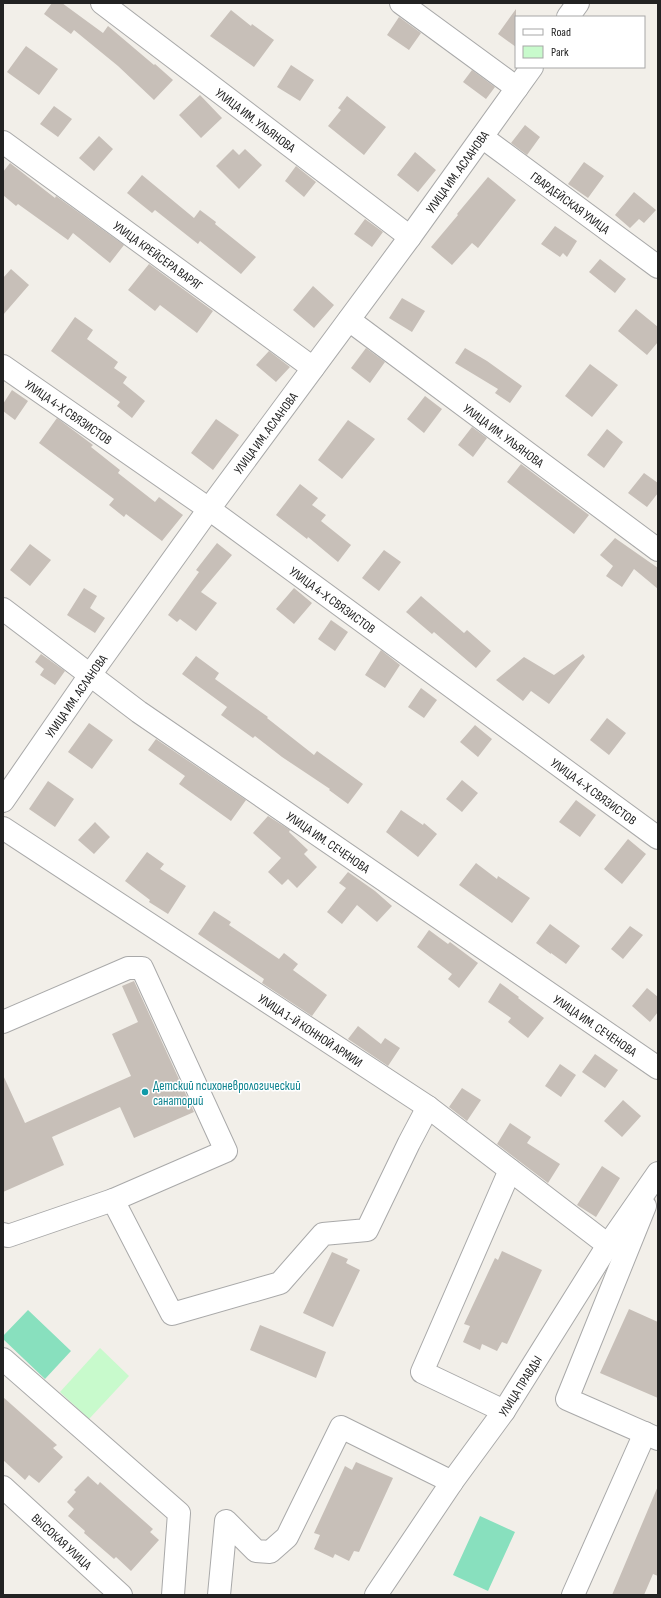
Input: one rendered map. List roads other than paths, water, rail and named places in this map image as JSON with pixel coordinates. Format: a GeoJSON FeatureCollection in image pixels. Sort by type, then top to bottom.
{"type":"FeatureCollection","features":[{"type":"Feature","properties":{"kind":"street","name":"УЛИЦА ИМ. УЛЬЯНОВА"},"geometry":{"type":"LineString","coordinates":[[102,3],[410,237]]}},
{"type":"Feature","properties":{"kind":"street"},"geometry":{"type":"LineString","coordinates":[[401,3],[517,88]]}},
{"type":"Feature","properties":{"kind":"street"},"geometry":{"type":"LineString","coordinates":[[569,16],[578,3]]}},
{"type":"Feature","properties":{"kind":"street","name":"УЛИЦА ИМ. АСЛАНОВА"},"geometry":{"type":"LineString","coordinates":[[3,801],[90,675],[209,509],[410,237],[531,68]]}},
{"type":"Feature","properties":{"kind":"street","name":"ГВАРДЕЙСКАЯ УЛИЦА"},"geometry":{"type":"LineString","coordinates":[[482,137],[658,267]]}},
{"type":"Feature","properties":{"kind":"street","name":"УЛИЦА КРЕЙСЕРА ВАРЯГ"},"geometry":{"type":"LineString","coordinates":[[3,142],[313,368]]}},
{"type":"Feature","properties":{"kind":"street","name":"УЛИЦА ИМ. УЛЬЯНОВА"},"geometry":{"type":"LineString","coordinates":[[349,320],[658,550]]}},
{"type":"Feature","properties":{"kind":"street","name":"УЛИЦА 4-Х СВЯЗИСТОВ"},"geometry":{"type":"LineString","coordinates":[[3,366],[209,509],[658,838]]}},
{"type":"Feature","properties":{"kind":"street","name":"УЛИЦА ИМ. СЕЧЕНОВА"},"geometry":{"type":"LineString","coordinates":[[3,609],[139,712],[658,1068]]}},
{"type":"Feature","properties":{"kind":"street","name":"УЛИЦА 1-Й КОННОЙ АРМИИ"},"geometry":{"type":"LineString","coordinates":[[3,828],[428,1107],[608,1245]]}},
{"type":"Feature","properties":{"kind":"street"},"geometry":{"type":"LineString","coordinates":[[3,1022],[128,968],[142,968],[226,1152],[113,1200],[8,1236],[3,1234]]}},
{"type":"Feature","properties":{"kind":"street"},"geometry":{"type":"LineString","coordinates":[[113,1200],[172,1314],[280,1283],[323,1234],[367,1230],[428,1107]]}},
{"type":"Feature","properties":{"kind":"street"},"geometry":{"type":"LineString","coordinates":[[504,1411],[422,1372],[510,1170]]}},
{"type":"Feature","properties":{"kind":"street"},"geometry":{"type":"LineString","coordinates":[[573,1595],[651,1436],[567,1399],[658,1174]]}},
{"type":"Feature","properties":{"kind":"street","name":"УЛИЦА ПРАВДЫ"},"geometry":{"type":"LineString","coordinates":[[376,1595],[452,1482],[504,1411],[608,1245],[658,1174]]}},
{"type":"Feature","properties":{"kind":"street"},"geometry":{"type":"LineString","coordinates":[[3,1359],[179,1513],[173,1595]]}},
{"type":"Feature","properties":{"kind":"street"},"geometry":{"type":"LineString","coordinates":[[219,1595],[226,1520],[256,1551],[270,1552],[287,1537],[341,1427],[452,1482]]}},
{"type":"Feature","properties":{"kind":"street","name":"ВЫСОКАЯ УЛИЦА"},"geometry":{"type":"LineString","coordinates":[[3,1487],[121,1595]]}},
{"type":"Feature","properties":{"kind":"place","name":"Детский психоневрологический санаторий"},"geometry":{"type":"Point","coordinates":[145,1092]}}]}
